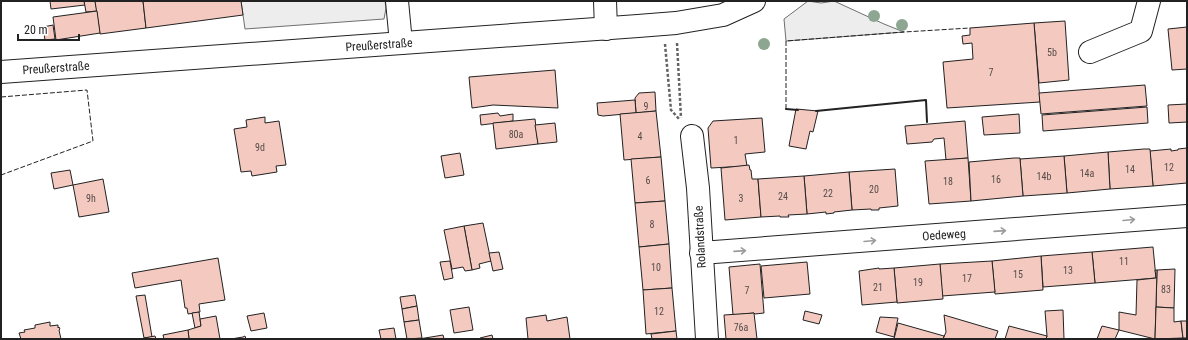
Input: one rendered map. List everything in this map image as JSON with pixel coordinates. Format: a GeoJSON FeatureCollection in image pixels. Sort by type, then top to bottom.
{"type":"FeatureCollection","features":[{"type":"Feature","properties":{"kind":"street"},"geometry":{"type":"LineString","coordinates":[[397,1],[401,43]]}},
{"type":"Feature","properties":{"kind":"street"},"geometry":{"type":"LineString","coordinates":[[605,1],[606,28]]}},
{"type":"Feature","properties":{"kind":"street","name":"Preußerstraße"},"geometry":{"type":"LineString","coordinates":[[1,72],[670,23],[705,10],[723,15],[754,1]]}},
{"type":"Feature","properties":{"kind":"street"},"geometry":{"type":"LineString","coordinates":[[1090,52],[1141,31],[1149,1]]}},
{"type":"Feature","properties":{"kind":"street","name":"Rolandstraße"},"geometry":{"type":"LineString","coordinates":[[692,136],[698,188],[707,339]]}},
{"type":"Feature","properties":{"kind":"street","name":"Oedeweg"},"geometry":{"type":"LineString","coordinates":[[701,253],[1187,216]]}},
{"type":"Feature","properties":{"kind":"path"},"geometry":{"type":"LineString","coordinates":[[670,23],[681,122],[671,110],[670,23]]}},
{"type":"Feature","properties":{"kind":"shaded area"},"geometry":{"type":"Polygon","coordinates":[[[241,1],[385,1],[386,8],[384,19],[245,29],[241,1]]]}},
{"type":"Feature","properties":{"kind":"shaded area"},"geometry":{"type":"Polygon","coordinates":[[[808,1],[821,3],[834,1],[904,32],[786,41],[784,19],[808,1]]]}},
{"type":"Feature","properties":{"kind":"building"},"geometry":{"type":"Polygon","coordinates":[[[50,1],[84,1],[85,5],[51,9],[50,1]]]}},
{"type":"Feature","properties":{"kind":"building"},"geometry":{"type":"Polygon","coordinates":[[[84,1],[95,1],[97,11],[86,12],[84,1]]]}},
{"type":"Feature","properties":{"kind":"building"},"geometry":{"type":"Polygon","coordinates":[[[95,1],[143,1],[146,28],[100,34],[95,1]]]}},
{"type":"Feature","properties":{"kind":"building"},"geometry":{"type":"Polygon","coordinates":[[[143,1],[241,1],[243,15],[146,28],[143,1]]]}},
{"type":"Feature","properties":{"kind":"building"},"geometry":{"type":"Polygon","coordinates":[[[97,11],[100,33],[56,40],[53,17],[97,11]]]}},
{"type":"Feature","properties":{"kind":"building"},"geometry":{"type":"Polygon","coordinates":[[[1065,21],[1069,80],[1039,83],[1034,23],[1065,21]]]}},
{"type":"Feature","properties":{"kind":"building"},"geometry":{"type":"Polygon","coordinates":[[[1034,23],[1040,102],[947,108],[943,62],[973,59],[972,43],[963,44],[962,36],[970,35],[970,28],[1034,23]]]}},
{"type":"Feature","properties":{"kind":"building"},"geometry":{"type":"Polygon","coordinates":[[[53,25],[55,39],[45,40],[43,27],[53,25]]]}},
{"type":"Feature","properties":{"kind":"building"},"geometry":{"type":"Polygon","coordinates":[[[1187,27],[1187,69],[1172,70],[1168,29],[1187,27]]]}},
{"type":"Feature","properties":{"kind":"building"},"geometry":{"type":"Polygon","coordinates":[[[555,70],[558,108],[493,105],[472,108],[469,77],[555,70]]]}},
{"type":"Feature","properties":{"kind":"building"},"geometry":{"type":"Polygon","coordinates":[[[1145,85],[1147,106],[1041,114],[1039,93],[1145,85]]]}},
{"type":"Feature","properties":{"kind":"building"},"geometry":{"type":"Polygon","coordinates":[[[655,92],[656,111],[636,113],[635,98],[639,93],[655,92]]]}},
{"type":"Feature","properties":{"kind":"building"},"geometry":{"type":"Polygon","coordinates":[[[635,100],[636,113],[603,116],[598,115],[597,103],[635,100]]]}},
{"type":"Feature","properties":{"kind":"building"},"geometry":{"type":"Polygon","coordinates":[[[1187,104],[1187,122],[1169,123],[1168,105],[1187,104]]]}},
{"type":"Feature","properties":{"kind":"building"},"geometry":{"type":"Polygon","coordinates":[[[1147,107],[1148,123],[1043,131],[1042,115],[1147,107]]]}},
{"type":"Feature","properties":{"kind":"building"},"geometry":{"type":"Polygon","coordinates":[[[796,109],[818,111],[813,132],[810,131],[806,149],[789,146],[796,109]]]}},
{"type":"Feature","properties":{"kind":"building"},"geometry":{"type":"Polygon","coordinates":[[[656,111],[661,157],[624,160],[620,114],[656,111]]]}},
{"type":"Feature","properties":{"kind":"building"},"geometry":{"type":"Polygon","coordinates":[[[498,113],[500,116],[513,114],[513,121],[481,125],[480,115],[498,113]]]}},
{"type":"Feature","properties":{"kind":"building"},"geometry":{"type":"Polygon","coordinates":[[[1019,114],[1020,133],[984,135],[982,117],[1019,114]]]}},
{"type":"Feature","properties":{"kind":"building"},"geometry":{"type":"Polygon","coordinates":[[[265,117],[265,123],[279,121],[286,165],[276,166],[277,172],[252,176],[251,171],[241,172],[234,129],[247,127],[246,120],[265,117]]]}},
{"type":"Feature","properties":{"kind":"building"},"geometry":{"type":"Polygon","coordinates":[[[762,118],[765,152],[745,154],[747,166],[711,168],[708,128],[713,121],[762,118]]]}},
{"type":"Feature","properties":{"kind":"building"},"geometry":{"type":"Polygon","coordinates":[[[535,119],[538,144],[496,149],[493,123],[535,119]]]}},
{"type":"Feature","properties":{"kind":"building"},"geometry":{"type":"Polygon","coordinates":[[[965,121],[968,158],[946,160],[944,138],[934,139],[932,142],[907,144],[905,126],[965,121]]]}},
{"type":"Feature","properties":{"kind":"building"},"geometry":{"type":"Polygon","coordinates":[[[555,123],[557,142],[538,144],[535,125],[555,123]]]}},
{"type":"Feature","properties":{"kind":"building"},"geometry":{"type":"Polygon","coordinates":[[[1187,148],[1187,183],[1153,186],[1150,151],[1171,149],[1171,151],[1187,148]]]}},
{"type":"Feature","properties":{"kind":"building"},"geometry":{"type":"Polygon","coordinates":[[[1150,149],[1153,186],[1110,189],[1108,152],[1150,149]]]}},
{"type":"Feature","properties":{"kind":"building"},"geometry":{"type":"Polygon","coordinates":[[[1108,152],[1110,189],[1067,193],[1064,156],[1108,152]]]}},
{"type":"Feature","properties":{"kind":"building"},"geometry":{"type":"Polygon","coordinates":[[[460,153],[464,175],[445,178],[441,156],[460,153]]]}},
{"type":"Feature","properties":{"kind":"building"},"geometry":{"type":"Polygon","coordinates":[[[1064,156],[1067,193],[1023,196],[1020,159],[1064,156]]]}},
{"type":"Feature","properties":{"kind":"building"},"geometry":{"type":"Polygon","coordinates":[[[661,157],[665,201],[635,203],[631,159],[661,157]]]}},
{"type":"Feature","properties":{"kind":"building"},"geometry":{"type":"Polygon","coordinates":[[[968,158],[971,201],[929,204],[925,161],[968,158]]]}},
{"type":"Feature","properties":{"kind":"building"},"geometry":{"type":"Polygon","coordinates":[[[1020,158],[1023,196],[971,201],[969,162],[1020,158]]]}},
{"type":"Feature","properties":{"kind":"building"},"geometry":{"type":"Polygon","coordinates":[[[749,165],[752,179],[758,179],[761,217],[725,220],[721,168],[749,165]]]}},
{"type":"Feature","properties":{"kind":"building"},"geometry":{"type":"Polygon","coordinates":[[[895,169],[898,206],[879,208],[879,210],[852,210],[849,172],[895,169]]]}},
{"type":"Feature","properties":{"kind":"building"},"geometry":{"type":"Polygon","coordinates":[[[70,170],[73,185],[54,189],[51,173],[70,170]]]}},
{"type":"Feature","properties":{"kind":"building"},"geometry":{"type":"Polygon","coordinates":[[[849,172],[852,210],[826,214],[826,212],[807,214],[804,176],[849,172]]]}},
{"type":"Feature","properties":{"kind":"building"},"geometry":{"type":"Polygon","coordinates":[[[804,176],[807,214],[788,215],[789,217],[761,217],[758,179],[804,176]]]}},
{"type":"Feature","properties":{"kind":"building"},"geometry":{"type":"Polygon","coordinates":[[[103,179],[109,212],[79,217],[73,185],[103,179]]]}},
{"type":"Feature","properties":{"kind":"building"},"geometry":{"type":"Polygon","coordinates":[[[665,201],[669,244],[639,247],[635,203],[665,201]]]}},
{"type":"Feature","properties":{"kind":"building"},"geometry":{"type":"Polygon","coordinates":[[[483,223],[491,261],[479,264],[480,268],[472,270],[464,226],[483,223]]]}},
{"type":"Feature","properties":{"kind":"building"},"geometry":{"type":"Polygon","coordinates":[[[464,226],[472,270],[465,271],[463,267],[452,269],[444,230],[464,226]]]}},
{"type":"Feature","properties":{"kind":"building"},"geometry":{"type":"Polygon","coordinates":[[[669,244],[672,288],[643,290],[639,247],[669,244]]]}},
{"type":"Feature","properties":{"kind":"building"},"geometry":{"type":"Polygon","coordinates":[[[1153,247],[1156,278],[1095,283],[1092,252],[1153,247]]]}},
{"type":"Feature","properties":{"kind":"building"},"geometry":{"type":"Polygon","coordinates":[[[499,252],[503,269],[493,271],[489,253],[499,252]]]}},
{"type":"Feature","properties":{"kind":"building"},"geometry":{"type":"Polygon","coordinates":[[[1092,252],[1095,283],[1043,287],[1041,256],[1092,252]]]}},
{"type":"Feature","properties":{"kind":"building"},"geometry":{"type":"Polygon","coordinates":[[[1041,256],[1043,290],[995,294],[992,261],[1041,256]]]}},
{"type":"Feature","properties":{"kind":"building"},"geometry":{"type":"Polygon","coordinates":[[[218,258],[225,300],[199,304],[200,312],[188,314],[187,308],[185,308],[181,280],[135,288],[132,273],[218,258]]]}},
{"type":"Feature","properties":{"kind":"building"},"geometry":{"type":"Polygon","coordinates":[[[450,261],[453,278],[444,280],[440,262],[450,261]]]}},
{"type":"Feature","properties":{"kind":"building"},"geometry":{"type":"Polygon","coordinates":[[[992,261],[995,292],[942,296],[940,264],[992,261]]]}},
{"type":"Feature","properties":{"kind":"building"},"geometry":{"type":"Polygon","coordinates":[[[807,262],[810,294],[764,298],[761,266],[807,262]]]}},
{"type":"Feature","properties":{"kind":"building"},"geometry":{"type":"Polygon","coordinates":[[[760,264],[764,313],[733,315],[729,267],[760,264]]]}},
{"type":"Feature","properties":{"kind":"building"},"geometry":{"type":"Polygon","coordinates":[[[940,264],[943,299],[897,303],[894,268],[940,264]]]}},
{"type":"Feature","properties":{"kind":"building"},"geometry":{"type":"Polygon","coordinates":[[[879,268],[894,268],[897,302],[862,305],[859,271],[879,268]]]}},
{"type":"Feature","properties":{"kind":"building"},"geometry":{"type":"Polygon","coordinates":[[[1175,269],[1174,308],[1156,307],[1157,270],[1175,269]]]}},
{"type":"Feature","properties":{"kind":"building"},"geometry":{"type":"Polygon","coordinates":[[[1155,270],[1157,270],[1155,339],[1119,330],[1119,312],[1136,315],[1137,280],[1156,278],[1155,270]]]}},
{"type":"Feature","properties":{"kind":"building"},"geometry":{"type":"Polygon","coordinates":[[[672,288],[676,331],[646,334],[643,290],[672,288]]]}},
{"type":"Feature","properties":{"kind":"building"},"geometry":{"type":"Polygon","coordinates":[[[145,295],[152,337],[144,338],[136,296],[145,295]]]}},
{"type":"Feature","properties":{"kind":"building"},"geometry":{"type":"Polygon","coordinates":[[[415,295],[417,306],[402,309],[400,297],[415,295]]]}},
{"type":"Feature","properties":{"kind":"building"},"geometry":{"type":"Polygon","coordinates":[[[417,306],[419,320],[404,322],[402,309],[417,306]]]}},
{"type":"Feature","properties":{"kind":"building"},"geometry":{"type":"Polygon","coordinates":[[[469,307],[473,330],[454,333],[450,310],[469,307]]]}},
{"type":"Feature","properties":{"kind":"building"},"geometry":{"type":"Polygon","coordinates":[[[1156,307],[1174,308],[1174,322],[1181,321],[1183,338],[1155,339],[1156,307]]]}},
{"type":"Feature","properties":{"kind":"building"},"geometry":{"type":"Polygon","coordinates":[[[1063,310],[1064,339],[1046,339],[1045,311],[1063,310]]]}},
{"type":"Feature","properties":{"kind":"building"},"geometry":{"type":"Polygon","coordinates":[[[805,311],[822,315],[819,324],[803,320],[805,311]]]}},
{"type":"Feature","properties":{"kind":"building"},"geometry":{"type":"Polygon","coordinates":[[[199,312],[201,326],[195,328],[192,313],[199,312]]]}},
{"type":"Feature","properties":{"kind":"building"},"geometry":{"type":"Polygon","coordinates":[[[264,313],[267,328],[251,331],[247,316],[264,313]]]}},
{"type":"Feature","properties":{"kind":"building"},"geometry":{"type":"Polygon","coordinates":[[[754,313],[757,339],[726,339],[724,315],[754,313]]]}},
{"type":"Feature","properties":{"kind":"building"},"geometry":{"type":"Polygon","coordinates":[[[546,315],[547,321],[567,317],[570,339],[528,339],[526,318],[546,315]]]}},
{"type":"Feature","properties":{"kind":"building"},"geometry":{"type":"Polygon","coordinates":[[[944,315],[998,331],[995,339],[943,339],[946,332],[944,315]]]}},
{"type":"Feature","properties":{"kind":"building"},"geometry":{"type":"Polygon","coordinates":[[[216,316],[220,339],[189,339],[188,330],[201,326],[200,319],[216,316]]]}},
{"type":"Feature","properties":{"kind":"building"},"geometry":{"type":"Polygon","coordinates":[[[880,317],[898,318],[894,337],[876,332],[880,317]]]}},
{"type":"Feature","properties":{"kind":"building"},"geometry":{"type":"Polygon","coordinates":[[[419,320],[422,338],[407,339],[404,322],[419,320]]]}},
{"type":"Feature","properties":{"kind":"building"},"geometry":{"type":"Polygon","coordinates":[[[1181,321],[1187,321],[1187,338],[1183,338],[1181,321]]]}},
{"type":"Feature","properties":{"kind":"building"},"geometry":{"type":"Polygon","coordinates":[[[50,322],[50,326],[58,325],[61,339],[21,339],[19,333],[25,332],[24,330],[35,328],[35,325],[50,322]]]}},
{"type":"Feature","properties":{"kind":"building"},"geometry":{"type":"Polygon","coordinates":[[[898,323],[944,336],[943,339],[894,339],[898,323]]]}},
{"type":"Feature","properties":{"kind":"building"},"geometry":{"type":"Polygon","coordinates":[[[1009,326],[1047,336],[1046,339],[1005,339],[1009,326]]]}},
{"type":"Feature","properties":{"kind":"building"},"geometry":{"type":"Polygon","coordinates":[[[1102,326],[1119,330],[1115,339],[1097,339],[1102,326]]]}},
{"type":"Feature","properties":{"kind":"building"},"geometry":{"type":"Polygon","coordinates":[[[394,328],[396,339],[381,339],[379,330],[394,328]]]}},
{"type":"Feature","properties":{"kind":"building"},"geometry":{"type":"Polygon","coordinates":[[[188,330],[189,339],[164,339],[163,335],[188,330]]]}},
{"type":"Feature","properties":{"kind":"building"},"geometry":{"type":"Polygon","coordinates":[[[676,331],[677,339],[652,339],[651,334],[676,331]]]}},
{"type":"Feature","properties":{"kind":"building"},"geometry":{"type":"Polygon","coordinates":[[[443,335],[444,339],[419,339],[443,335]]]}},
{"type":"Feature","properties":{"kind":"building"},"geometry":{"type":"Polygon","coordinates":[[[492,335],[493,339],[480,339],[480,338],[492,335]]]}},
{"type":"Feature","properties":{"kind":"building"},"geometry":{"type":"Polygon","coordinates":[[[155,336],[156,339],[144,339],[144,338],[155,336]]]}},
{"type":"Feature","properties":{"kind":"building"},"geometry":{"type":"Polygon","coordinates":[[[245,336],[246,339],[231,339],[243,337],[245,336]]]}},
{"type":"Feature","properties":{"kind":"fence"},"geometry":{"type":"LineString","coordinates":[[786,109],[786,41],[970,28]]}},
{"type":"Feature","properties":{"kind":"fence"},"geometry":{"type":"LineString","coordinates":[[1,97],[87,90],[93,141],[1,175]]}},
{"type":"Feature","properties":{"kind":"wall"},"geometry":{"type":"LineString","coordinates":[[816,111],[926,100],[927,122]]}},
{"type":"Feature","properties":{"kind":"wall"},"geometry":{"type":"LineString","coordinates":[[786,109],[798,110]]}}]}
